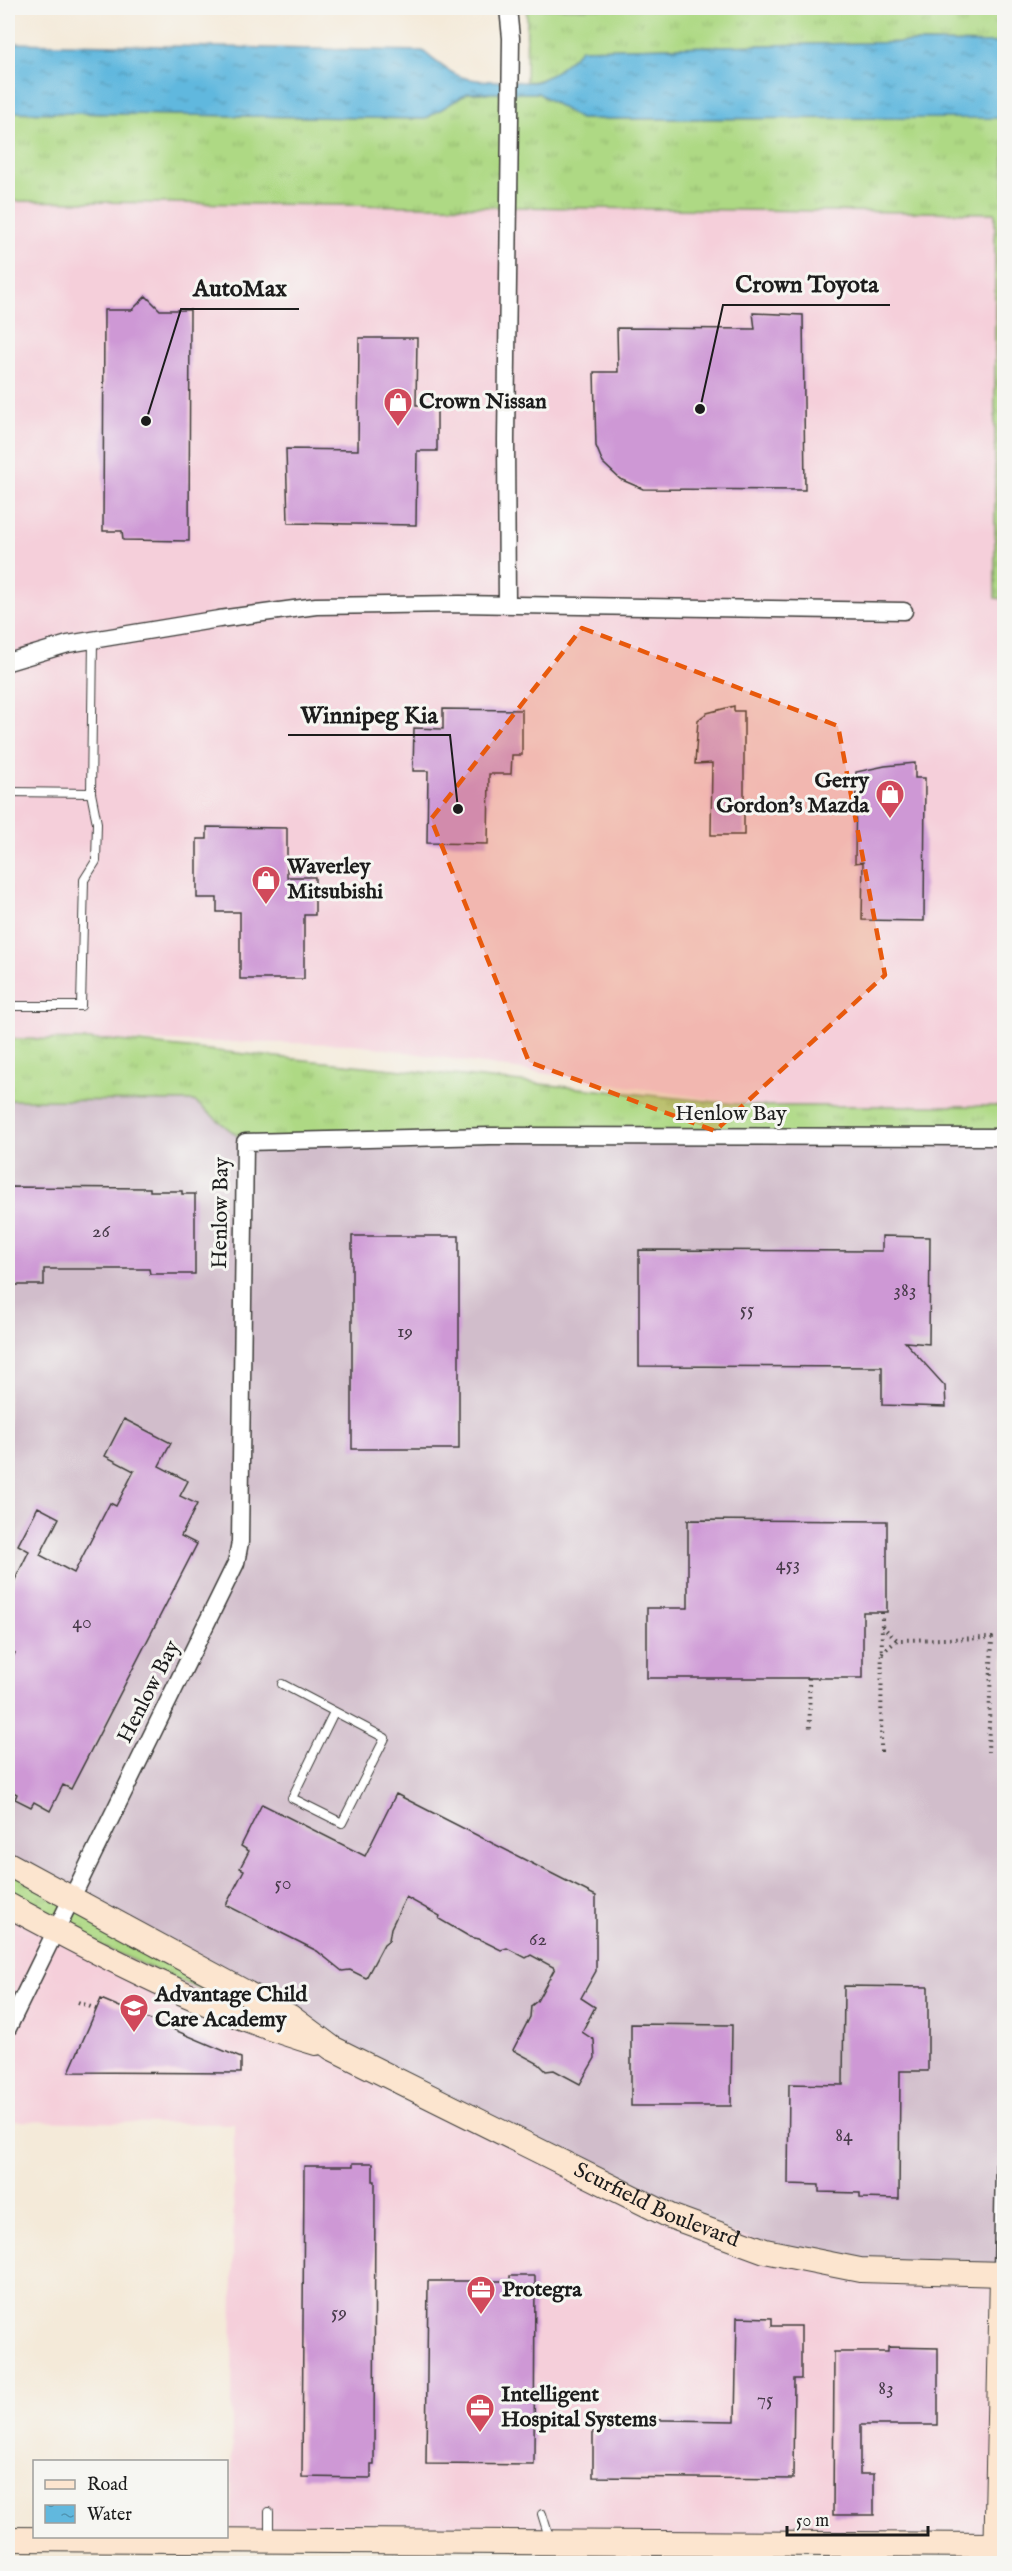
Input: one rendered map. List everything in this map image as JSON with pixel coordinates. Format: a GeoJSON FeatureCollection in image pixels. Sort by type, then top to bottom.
{"type":"FeatureCollection","features":[{"type":"Feature","properties":{"kind":"street"},"geometry":{"type":"LineString","coordinates":[[507,605],[506,440],[511,38],[508,8]]}},
{"type":"Feature","properties":{"kind":"street"},"geometry":{"type":"LineString","coordinates":[[8,662],[68,644],[315,606],[507,605],[904,611]]}},
{"type":"Feature","properties":{"kind":"street","name":"Henlow Bay"},"geometry":{"type":"LineString","coordinates":[[8,2028],[236,1563],[240,1542],[245,1142],[490,1136],[1005,1137]]}},
{"type":"Feature","properties":{"kind":"street","name":"Scurfield Boulevard"},"geometry":{"type":"LineString","coordinates":[[8,1864],[289,2016],[332,2048]]}},
{"type":"Feature","properties":{"kind":"street","name":"Scurfield Boulevard"},"geometry":{"type":"LineString","coordinates":[[8,1905],[207,2003],[270,2029],[332,2048],[670,2216],[765,2251],[860,2270],[1003,2274]]}},
{"type":"Feature","properties":{"kind":"street"},"geometry":{"type":"LineString","coordinates":[[8,2539],[550,2542],[996,2554],[1005,2164]]}},
{"type":"Feature","properties":{"kind":"lane"},"geometry":{"type":"LineString","coordinates":[[8,1006],[81,1006],[84,880],[96,861],[98,823],[91,793],[93,640]]}},
{"type":"Feature","properties":{"kind":"lane"},"geometry":{"type":"LineString","coordinates":[[8,792],[91,793]]}},
{"type":"Feature","properties":{"kind":"lane"},"geometry":{"type":"LineString","coordinates":[[282,1684],[385,1738],[342,1823],[292,1798],[334,1712]]}},
{"type":"Feature","properties":{"kind":"lane"},"geometry":{"type":"LineString","coordinates":[[269,2512],[269,2540]]}},
{"type":"Feature","properties":{"kind":"lane"},"geometry":{"type":"LineString","coordinates":[[542,2514],[550,2542]]}},
{"type":"Feature","properties":{"kind":"path"},"geometry":{"type":"LineString","coordinates":[[881,1752],[882,1612]]}},
{"type":"Feature","properties":{"kind":"path"},"geometry":{"type":"LineString","coordinates":[[882,1626],[897,1640]]}},
{"type":"Feature","properties":{"kind":"path"},"geometry":{"type":"LineString","coordinates":[[882,1653],[897,1640],[992,1638],[988,1752]]}},
{"type":"Feature","properties":{"kind":"path"},"geometry":{"type":"LineString","coordinates":[[809,1678],[810,1730]]}},
{"type":"Feature","properties":{"kind":"path"},"geometry":{"type":"LineString","coordinates":[[78,2002],[96,2009]]}},
{"type":"Feature","properties":{"kind":"highlighted area"},"geometry":{"type":"Polygon","coordinates":[[[582,628],[838,726],[885,975],[715,1131],[529,1062],[431,819],[582,628]]]}},
{"type":"Feature","properties":{"kind":"shaded area"},"geometry":{"type":"Polygon","coordinates":[[[8,201],[1004,213],[1004,1106],[755,1106],[354,1044],[8,1039],[8,201]]]}},
{"type":"Feature","properties":{"kind":"shaded area"},"geometry":{"type":"Polygon","coordinates":[[[8,1100],[194,1101],[245,1142],[1004,1137],[1004,2274],[860,2270],[670,2216],[8,1864],[8,1100]]]}},
{"type":"Feature","properties":{"kind":"shaded area"},"geometry":{"type":"Polygon","coordinates":[[[8,1905],[1004,2274],[997,2545],[231,2540],[234,2124],[8,2121],[8,1905]]]}},
{"type":"Feature","properties":{"kind":"green space"},"geometry":{"type":"Polygon","coordinates":[[[527,8],[1004,8],[1004,43],[918,42],[582,49],[550,76],[526,82],[527,8]]]}},
{"type":"Feature","properties":{"kind":"green space"},"geometry":{"type":"Polygon","coordinates":[[[468,93],[538,93],[581,119],[1004,118],[1004,599],[995,598],[995,213],[8,201],[8,112],[425,119],[468,93]]]}},
{"type":"Feature","properties":{"kind":"green space"},"geometry":{"type":"Polygon","coordinates":[[[8,1039],[109,1040],[755,1106],[1004,1106],[1004,1137],[245,1142],[194,1101],[8,1100],[8,1039]]]}},
{"type":"Feature","properties":{"kind":"green space"},"geometry":{"type":"Polygon","coordinates":[[[8,1864],[332,2048],[8,1905],[8,1864]]]}},
{"type":"Feature","properties":{"kind":"water"},"geometry":{"type":"Polygon","coordinates":[[[918,42],[1004,43],[1004,118],[580,119],[538,93],[468,93],[425,119],[8,112],[8,43],[423,51],[446,69],[464,78],[527,82],[537,81],[552,74],[581,49],[918,42]]]}},
{"type":"Feature","properties":{"kind":"building"},"geometry":{"type":"Polygon","coordinates":[[[146,296],[160,310],[190,310],[189,541],[123,540],[122,531],[103,531],[104,310],[132,310],[146,296]]]}},
{"type":"Feature","properties":{"kind":"building"},"geometry":{"type":"Polygon","coordinates":[[[753,313],[803,315],[805,490],[643,489],[620,479],[603,463],[596,446],[594,372],[618,372],[617,328],[755,329],[753,313]]]}},
{"type":"Feature","properties":{"kind":"building","name":"Crown Nissan"},"geometry":{"type":"Polygon","coordinates":[[[359,338],[417,338],[416,405],[437,405],[437,451],[417,451],[416,525],[288,523],[286,449],[358,450],[359,338]]]}},
{"type":"Feature","properties":{"kind":"building"},"geometry":{"type":"Polygon","coordinates":[[[734,706],[734,711],[744,711],[744,835],[711,835],[712,763],[695,764],[698,720],[707,713],[734,706]]]}},
{"type":"Feature","properties":{"kind":"building"},"geometry":{"type":"Polygon","coordinates":[[[443,709],[522,710],[522,755],[512,755],[511,774],[489,774],[488,844],[427,843],[428,771],[413,771],[414,728],[443,729],[443,709]]]}},
{"type":"Feature","properties":{"kind":"building","name":"Gerry Gordon's Mazda"},"geometry":{"type":"Polygon","coordinates":[[[915,763],[915,778],[925,778],[924,921],[862,920],[863,862],[855,863],[856,772],[915,763]]]}},
{"type":"Feature","properties":{"kind":"building","name":"Waverley Mitsubishi"},"geometry":{"type":"Polygon","coordinates":[[[207,827],[287,828],[287,877],[315,877],[315,915],[304,915],[304,979],[240,979],[240,912],[217,912],[217,898],[197,898],[197,839],[207,839],[207,827]]]}},
{"type":"Feature","properties":{"kind":"building"},"geometry":{"type":"Polygon","coordinates":[[[8,1187],[150,1188],[150,1191],[182,1191],[182,1194],[195,1194],[195,1274],[150,1274],[149,1269],[44,1269],[44,1285],[8,1285],[8,1187]]]}},
{"type":"Feature","properties":{"kind":"building"},"geometry":{"type":"Polygon","coordinates":[[[352,1236],[459,1236],[459,1449],[352,1449],[352,1236]]]}},
{"type":"Feature","properties":{"kind":"building"},"geometry":{"type":"Polygon","coordinates":[[[882,1236],[930,1237],[929,1344],[905,1342],[945,1386],[946,1407],[882,1405],[882,1367],[639,1366],[639,1250],[882,1251],[882,1236]]]}},
{"type":"Feature","properties":{"kind":"building"},"geometry":{"type":"Polygon","coordinates":[[[124,1419],[171,1443],[159,1466],[188,1481],[180,1496],[197,1504],[181,1536],[197,1544],[71,1789],[63,1785],[50,1811],[34,1802],[31,1807],[15,1799],[17,1794],[8,1789],[8,1667],[15,1653],[8,1650],[8,1594],[29,1551],[18,1545],[38,1507],[59,1518],[40,1555],[74,1573],[110,1503],[116,1506],[134,1471],[105,1456],[124,1419]]]}},
{"type":"Feature","properties":{"kind":"building"},"geometry":{"type":"Polygon","coordinates":[[[688,1520],[887,1521],[887,1612],[863,1612],[863,1678],[647,1678],[647,1608],[688,1608],[688,1520]]]}},
{"type":"Feature","properties":{"kind":"building"},"geometry":{"type":"Polygon","coordinates":[[[396,1794],[596,1896],[596,1971],[581,1998],[595,2007],[582,2032],[594,2040],[595,2058],[580,2084],[554,2070],[546,2071],[539,2064],[513,2050],[530,2017],[531,2006],[537,2001],[555,1968],[531,1955],[526,1958],[507,1948],[501,1950],[470,1937],[439,1919],[440,1916],[406,1897],[391,1928],[389,1940],[384,1944],[366,1978],[350,1970],[342,1971],[317,1951],[226,1905],[244,1870],[240,1868],[249,1851],[241,1846],[262,1804],[365,1856],[396,1794]]]}},
{"type":"Feature","properties":{"kind":"building"},"geometry":{"type":"Polygon","coordinates":[[[844,1986],[928,1987],[928,2071],[900,2071],[899,2199],[860,2198],[860,2193],[819,2192],[819,2185],[788,2184],[789,2084],[843,2085],[844,1986]]]}},
{"type":"Feature","properties":{"kind":"building","name":"Advantage Child Care Academy"},"geometry":{"type":"Polygon","coordinates":[[[101,1999],[241,2058],[241,2073],[69,2072],[101,1999]]]}},
{"type":"Feature","properties":{"kind":"building"},"geometry":{"type":"Polygon","coordinates":[[[631,2024],[732,2025],[731,2106],[631,2106],[631,2024]]]}},
{"type":"Feature","properties":{"kind":"building"},"geometry":{"type":"Polygon","coordinates":[[[353,2163],[373,2163],[373,2181],[375,2181],[374,2465],[371,2465],[371,2478],[302,2477],[304,2166],[353,2166],[353,2163]]]}},
{"type":"Feature","properties":{"kind":"building"},"geometry":{"type":"Polygon","coordinates":[[[510,2276],[535,2276],[534,2465],[426,2464],[428,2281],[510,2281],[510,2276]]]}},
{"type":"Feature","properties":{"kind":"building"},"geometry":{"type":"Polygon","coordinates":[[[737,2317],[772,2318],[772,2326],[801,2326],[801,2379],[794,2379],[793,2479],[593,2477],[593,2419],[735,2421],[737,2317]]]}},
{"type":"Feature","properties":{"kind":"building"},"geometry":{"type":"Polygon","coordinates":[[[888,2347],[938,2348],[938,2425],[860,2425],[860,2474],[874,2474],[874,2515],[833,2515],[834,2352],[888,2352],[888,2347]]]}},
{"type":"Feature","properties":{"kind":"place","name":"Crown Toyota"},"geometry":{"type":"Point","coordinates":[700,409]}},
{"type":"Feature","properties":{"kind":"place","name":"AutoMax"},"geometry":{"type":"Point","coordinates":[146,421]}},
{"type":"Feature","properties":{"kind":"place","name":"Crown Nissan"},"geometry":{"type":"Point","coordinates":[398,428]}},
{"type":"Feature","properties":{"kind":"place","name":"Winnipeg Kia"},"geometry":{"type":"Point","coordinates":[458,809]}},
{"type":"Feature","properties":{"kind":"place","name":"Gerry Gordon's Mazda"},"geometry":{"type":"Point","coordinates":[890,820]}},
{"type":"Feature","properties":{"kind":"place","name":"Waverley Mitsubishi"},"geometry":{"type":"Point","coordinates":[266,906]}},
{"type":"Feature","properties":{"kind":"place","name":"Advantage Child Care Academy"},"geometry":{"type":"Point","coordinates":[134,2034]}},
{"type":"Feature","properties":{"kind":"place","name":"Protegra"},"geometry":{"type":"Point","coordinates":[481,2316]}},
{"type":"Feature","properties":{"kind":"place","name":"Intelligent Hospital Systems"},"geometry":{"type":"Point","coordinates":[480,2434]}}]}
